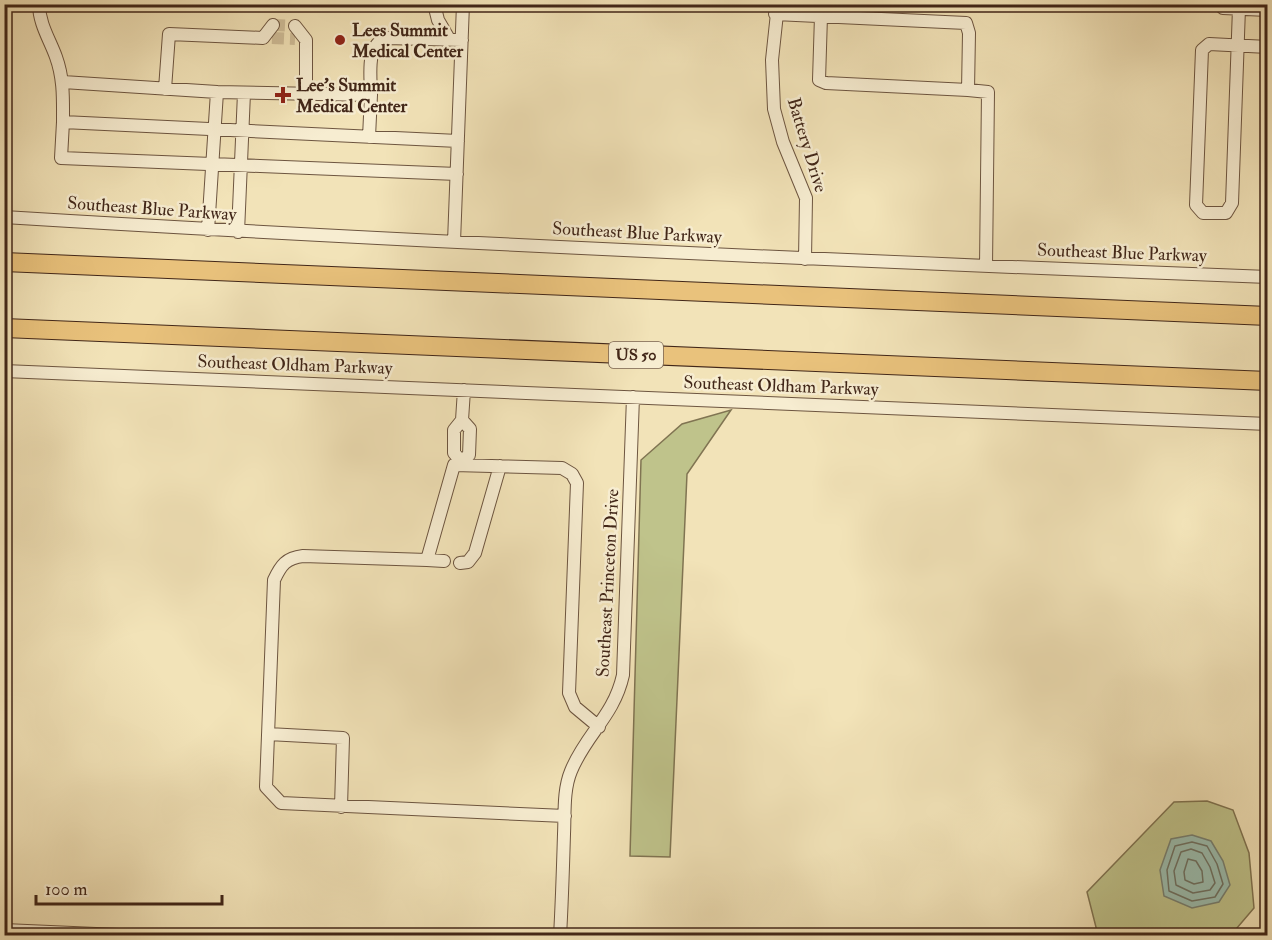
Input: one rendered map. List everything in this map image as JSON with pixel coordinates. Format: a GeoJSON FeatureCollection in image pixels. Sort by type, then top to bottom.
{"type":"FeatureCollection","features":[{"type":"Feature","properties":{"kind":"highway"},"geometry":{"type":"LineString","coordinates":[[4,262],[1268,316]]}},
{"type":"Feature","properties":{"kind":"highway","name":"US 50"},"geometry":{"type":"LineString","coordinates":[[4,328],[1268,381]]}},
{"type":"Feature","properties":{"kind":"street"},"geometry":{"type":"LineString","coordinates":[[39,4],[45,32],[57,57],[63,82],[61,158],[213,166],[457,174]]}},
{"type":"Feature","properties":{"kind":"street"},"geometry":{"type":"LineString","coordinates":[[435,4],[438,20],[456,40]]}},
{"type":"Feature","properties":{"kind":"street"},"geometry":{"type":"LineString","coordinates":[[454,242],[458,141],[456,40],[463,4]]}},
{"type":"Feature","properties":{"kind":"street"},"geometry":{"type":"LineString","coordinates":[[1219,4],[1223,8],[1268,10]]}},
{"type":"Feature","properties":{"kind":"street"},"geometry":{"type":"LineString","coordinates":[[1239,8],[1237,45],[1232,203],[1226,213],[1203,213],[1196,204],[1202,51],[1209,44],[1237,45],[1268,47]]}},
{"type":"Feature","properties":{"kind":"street"},"geometry":{"type":"LineString","coordinates":[[777,9],[821,16],[966,23],[969,33],[968,90]]}},
{"type":"Feature","properties":{"kind":"street","name":"Battery Drive"},"geometry":{"type":"LineString","coordinates":[[777,9],[772,60],[774,109],[783,142],[807,198],[805,260]]}},
{"type":"Feature","properties":{"kind":"street"},"geometry":{"type":"LineString","coordinates":[[821,16],[819,80],[826,83],[988,92],[986,266]]}},
{"type":"Feature","properties":{"kind":"street"},"geometry":{"type":"LineString","coordinates":[[165,89],[169,34],[269,34]]}},
{"type":"Feature","properties":{"kind":"street"},"geometry":{"type":"LineString","coordinates":[[299,35],[306,94]]}},
{"type":"Feature","properties":{"kind":"street"},"geometry":{"type":"LineString","coordinates":[[369,137],[374,46],[380,40],[387,38],[456,40]]}},
{"type":"Feature","properties":{"kind":"street"},"geometry":{"type":"LineString","coordinates":[[63,82],[217,92],[371,95]]}},
{"type":"Feature","properties":{"kind":"street"},"geometry":{"type":"LineString","coordinates":[[208,230],[217,92]]}},
{"type":"Feature","properties":{"kind":"street"},"geometry":{"type":"LineString","coordinates":[[238,232],[244,93]]}},
{"type":"Feature","properties":{"kind":"street"},"geometry":{"type":"LineString","coordinates":[[63,122],[458,141]]}},
{"type":"Feature","properties":{"kind":"street","name":"Southeast Blue Parkway"},"geometry":{"type":"LineString","coordinates":[[4,217],[238,232],[805,260],[1268,277]]}},
{"type":"Feature","properties":{"kind":"street","name":"Southeast Oldham Parkway"},"geometry":{"type":"LineString","coordinates":[[4,371],[1268,424]]}},
{"type":"Feature","properties":{"kind":"street"},"geometry":{"type":"LineString","coordinates":[[461,463],[469,455],[470,446],[470,429],[462,420],[464,390]]}},
{"type":"Feature","properties":{"kind":"street","name":"Southeast Princeton Drive"},"geometry":{"type":"LineString","coordinates":[[560,936],[565,816],[570,773],[578,755],[619,695],[623,675],[633,398]]}},
{"type":"Feature","properties":{"kind":"street"},"geometry":{"type":"LineString","coordinates":[[427,560],[454,465],[461,463],[562,468],[572,474],[577,483],[569,693],[575,706],[599,727]]}},
{"type":"Feature","properties":{"kind":"street"},"geometry":{"type":"LineString","coordinates":[[460,563],[468,562],[475,553],[500,466]]}},
{"type":"Feature","properties":{"kind":"street"},"geometry":{"type":"LineString","coordinates":[[444,561],[303,556],[292,557],[281,565],[274,580],[266,787],[281,803],[565,816]]}},
{"type":"Feature","properties":{"kind":"street"},"geometry":{"type":"LineString","coordinates":[[268,734],[343,738],[341,807]]}},
{"type":"Feature","properties":{"kind":"street"},"geometry":{"type":"LineString","coordinates":[[10,932],[142,936]]}},
{"type":"Feature","properties":{"kind":"green space"},"geometry":{"type":"Polygon","coordinates":[[[731,410],[687,474],[670,857],[630,856],[641,460],[682,424],[731,410]]]}},
{"type":"Feature","properties":{"kind":"green space"},"geometry":{"type":"Polygon","coordinates":[[[1207,801],[1233,810],[1249,853],[1254,908],[1231,935],[1098,935],[1087,892],[1174,802],[1207,801]]]}},
{"type":"Feature","properties":{"kind":"water"},"geometry":{"type":"Polygon","coordinates":[[[1192,835],[1211,841],[1223,861],[1230,885],[1219,902],[1192,908],[1164,896],[1160,870],[1171,839],[1192,835]]]}},
{"type":"Feature","properties":{"kind":"tunnel"},"geometry":{"type":"LineString","coordinates":[[273,25],[295,26]]}},
{"type":"Feature","properties":{"kind":"tunnel"},"geometry":{"type":"LineString","coordinates":[[272,38],[295,39]]}},
{"type":"Feature","properties":{"kind":"place","name":"Lees Summit Medical Center"},"geometry":{"type":"Point","coordinates":[340,40]}},
{"type":"Feature","properties":{"kind":"place","name":"Lee's Summit Medical Center"},"geometry":{"type":"Point","coordinates":[283,95]}}]}
